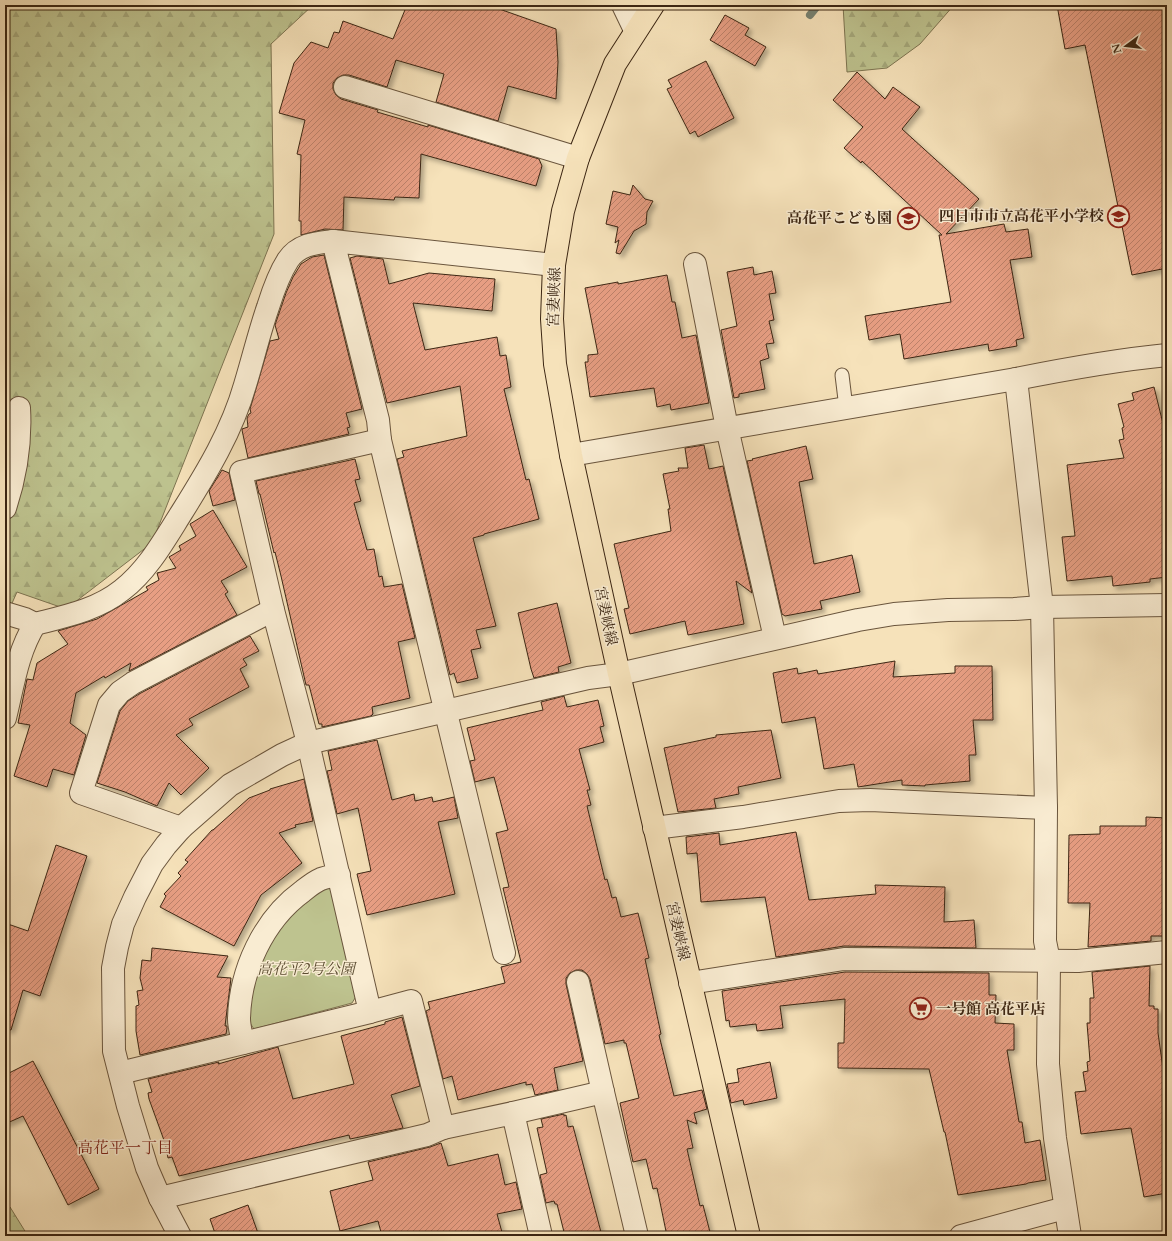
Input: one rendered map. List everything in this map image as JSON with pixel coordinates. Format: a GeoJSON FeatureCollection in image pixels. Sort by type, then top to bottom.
{"type":"FeatureCollection","features":[{"type":"Feature","properties":{"kind":"main road","name":"宮妻峡線"},"geometry":{"type":"LineString","coordinates":[[653,5],[635,30],[615,64],[578,158],[564,211],[554,265],[552,319],[555,364],[571,455],[619,674],[749,1236]]}},
{"type":"Feature","properties":{"kind":"street"},"geometry":{"type":"LineString","coordinates":[[623,5],[635,30]]}},
{"type":"Feature","properties":{"kind":"street"},"geometry":{"type":"LineString","coordinates":[[345,87],[578,158]]}},
{"type":"Feature","properties":{"kind":"street"},"geometry":{"type":"LineString","coordinates":[[333,241],[378,420],[380,440],[504,953]]}},
{"type":"Feature","properties":{"kind":"street"},"geometry":{"type":"LineString","coordinates":[[5,614],[25,619],[35,624],[87,610],[108,600],[122,590],[138,575],[160,547],[206,473],[235,416],[274,288],[288,260],[295,252],[305,246],[333,241],[554,265]]}},
{"type":"Feature","properties":{"kind":"street"},"geometry":{"type":"LineString","coordinates":[[695,264],[727,428],[776,638]]}},
{"type":"Feature","properties":{"kind":"street"},"geometry":{"type":"LineString","coordinates":[[571,455],[1016,379],[1080,366],[1167,355]]}},
{"type":"Feature","properties":{"kind":"street"},"geometry":{"type":"LineString","coordinates":[[1016,379],[1042,607],[1046,808],[1045,941],[1049,961],[1048,1064],[1056,1138],[1070,1236]]}},
{"type":"Feature","properties":{"kind":"street"},"geometry":{"type":"LineString","coordinates":[[5,508],[14,474],[17,454],[20,429],[19,408]]}},
{"type":"Feature","properties":{"kind":"street"},"geometry":{"type":"LineString","coordinates":[[370,1012],[308,744],[273,610],[241,472],[380,440]]}},
{"type":"Feature","properties":{"kind":"street"},"geometry":{"type":"LineString","coordinates":[[180,1236],[160,1198],[147,1168],[114,1051],[113,968],[123,924],[152,864],[166,845],[182,828],[230,785],[282,755],[308,744],[588,678],[619,674],[858,620],[894,614],[941,610],[1167,605]]}},
{"type":"Feature","properties":{"kind":"street"},"geometry":{"type":"LineString","coordinates":[[182,828],[81,793],[109,705],[120,692],[133,684],[273,610]]}},
{"type":"Feature","properties":{"kind":"street"},"geometry":{"type":"LineString","coordinates":[[5,718],[20,656],[24,644],[35,624]]}},
{"type":"Feature","properties":{"kind":"street"},"geometry":{"type":"LineString","coordinates":[[654,828],[743,817],[839,801],[870,800],[1046,808]]}},
{"type":"Feature","properties":{"kind":"street"},"geometry":{"type":"LineString","coordinates":[[243,1043],[239,1021],[240,1003],[253,955],[264,933],[276,916],[296,896],[320,880],[339,875]]}},
{"type":"Feature","properties":{"kind":"street"},"geometry":{"type":"LineString","coordinates":[[690,983],[844,959],[1049,961],[1085,960],[1167,952]]}},
{"type":"Feature","properties":{"kind":"street"},"geometry":{"type":"LineString","coordinates":[[578,982],[637,1236]]}},
{"type":"Feature","properties":{"kind":"street"},"geometry":{"type":"LineString","coordinates":[[120,1073],[411,1002],[443,1128]]}},
{"type":"Feature","properties":{"kind":"street"},"geometry":{"type":"LineString","coordinates":[[160,1198],[427,1135],[443,1128],[603,1092]]}},
{"type":"Feature","properties":{"kind":"street"},"geometry":{"type":"LineString","coordinates":[[513,1113],[541,1236]]}},
{"type":"Feature","properties":{"kind":"street"},"geometry":{"type":"LineString","coordinates":[[961,1236],[1065,1208]]}},
{"type":"Feature","properties":{"kind":"lane"},"geometry":{"type":"LineString","coordinates":[[842,375],[846,408]]}},
{"type":"Feature","properties":{"kind":"green space"},"geometry":{"type":"Polygon","coordinates":[[[5,5],[313,5],[271,44],[274,234],[152,543],[66,609],[17,592],[5,619],[5,5]]]}},
{"type":"Feature","properties":{"kind":"green space"},"geometry":{"type":"Polygon","coordinates":[[[843,5],[954,5],[920,44],[887,68],[847,72],[843,5]]]}},
{"type":"Feature","properties":{"kind":"green space","name":"高花平2号公園"},"geometry":{"type":"Polygon","coordinates":[[[324,887],[334,890],[358,993],[352,1003],[254,1029],[246,1017],[258,966],[284,918],[324,887]]]}},
{"type":"Feature","properties":{"kind":"green space"},"geometry":{"type":"Polygon","coordinates":[[[5,1205],[10,1207],[28,1236],[5,1236],[5,1205]]]}},
{"type":"Feature","properties":{"kind":"building"},"geometry":{"type":"Polygon","coordinates":[[[407,5],[488,5],[556,29],[558,62],[556,99],[508,86],[498,121],[436,102],[444,74],[396,60],[387,87],[349,75],[343,75],[337,78],[333,83],[333,89],[336,95],[341,99],[378,110],[377,112],[428,127],[428,125],[539,159],[542,166],[536,186],[421,154],[419,198],[395,197],[394,200],[344,197],[343,230],[325,229],[301,235],[301,221],[299,221],[301,155],[297,154],[305,120],[279,113],[294,63],[311,42],[328,48],[334,32],[339,33],[343,21],[393,39],[407,5]]]}},
{"type":"Feature","properties":{"kind":"building"},"geometry":{"type":"Polygon","coordinates":[[[1057,5],[1167,5],[1167,268],[1132,275],[1085,45],[1065,49],[1057,5]]]}},
{"type":"Feature","properties":{"kind":"building"},"geometry":{"type":"Polygon","coordinates":[[[725,15],[749,28],[745,35],[766,47],[755,66],[710,40],[725,15]]]}},
{"type":"Feature","properties":{"kind":"building"},"geometry":{"type":"Polygon","coordinates":[[[706,61],[734,118],[698,137],[695,131],[690,134],[667,89],[672,87],[668,80],[706,61]]]}},
{"type":"Feature","properties":{"kind":"building"},"geometry":{"type":"Polygon","coordinates":[[[857,72],[885,99],[893,87],[920,107],[902,129],[979,199],[946,234],[1004,224],[1006,232],[1028,229],[1032,257],[1010,260],[1024,338],[1016,340],[1017,346],[989,351],[988,344],[904,359],[900,334],[869,340],[865,316],[951,302],[939,235],[942,235],[862,161],[861,163],[844,148],[863,127],[833,100],[857,72]]]}},
{"type":"Feature","properties":{"kind":"building"},"geometry":{"type":"Polygon","coordinates":[[[633,185],[645,199],[653,201],[647,212],[646,224],[634,231],[620,254],[616,253],[619,240],[615,243],[618,227],[606,224],[613,191],[630,195],[633,185]]]}},
{"type":"Feature","properties":{"kind":"building"},"geometry":{"type":"Polygon","coordinates":[[[324,255],[362,409],[346,413],[350,427],[347,428],[349,434],[248,458],[242,429],[248,427],[247,418],[251,413],[250,409],[270,341],[279,339],[275,325],[286,293],[301,264],[312,257],[324,255]]]}},
{"type":"Feature","properties":{"kind":"building"},"geometry":{"type":"Polygon","coordinates":[[[357,256],[383,259],[389,284],[429,273],[495,279],[492,311],[413,303],[425,350],[497,337],[500,356],[506,355],[511,387],[504,389],[526,480],[529,479],[539,519],[473,538],[496,626],[476,630],[481,648],[471,650],[478,678],[457,683],[454,673],[450,675],[397,459],[404,457],[402,451],[467,436],[460,386],[387,403],[350,258],[357,256]]]}},
{"type":"Feature","properties":{"kind":"building"},"geometry":{"type":"Polygon","coordinates":[[[753,267],[754,275],[772,271],[776,293],[769,294],[774,320],[769,321],[774,343],[766,344],[769,358],[760,361],[765,389],[739,394],[739,397],[734,398],[721,330],[737,326],[727,272],[753,267]]]}},
{"type":"Feature","properties":{"kind":"building"},"geometry":{"type":"Polygon","coordinates":[[[667,275],[672,302],[675,302],[682,338],[696,335],[709,403],[671,410],[670,404],[657,407],[654,388],[590,397],[585,362],[588,362],[588,355],[598,354],[585,288],[618,282],[618,284],[667,275]]]}},
{"type":"Feature","properties":{"kind":"building"},"geometry":{"type":"Polygon","coordinates":[[[1154,387],[1167,440],[1167,476],[1164,476],[1167,503],[1167,577],[1150,579],[1150,582],[1113,586],[1112,576],[1067,581],[1062,537],[1075,536],[1067,465],[1124,458],[1119,440],[1124,439],[1122,428],[1124,427],[1118,404],[1134,400],[1132,393],[1154,387]]]}},
{"type":"Feature","properties":{"kind":"building"},"geometry":{"type":"Polygon","coordinates":[[[704,445],[709,469],[723,466],[752,593],[736,581],[744,624],[688,635],[685,621],[630,634],[624,609],[629,608],[614,544],[671,531],[668,509],[670,509],[663,474],[679,471],[678,468],[688,468],[685,448],[704,445]]]}},
{"type":"Feature","properties":{"kind":"building"},"geometry":{"type":"Polygon","coordinates":[[[806,446],[813,479],[799,482],[814,564],[852,555],[860,592],[820,601],[822,609],[785,616],[782,614],[747,461],[806,446]]]}},
{"type":"Feature","properties":{"kind":"building"},"geometry":{"type":"Polygon","coordinates":[[[355,459],[360,479],[355,480],[361,501],[354,503],[367,550],[374,549],[379,577],[382,576],[384,587],[402,584],[415,638],[398,642],[410,698],[372,707],[373,714],[371,716],[322,727],[322,724],[319,724],[309,685],[306,685],[281,576],[256,481],[355,459]]]}},
{"type":"Feature","properties":{"kind":"building"},"geometry":{"type":"Polygon","coordinates":[[[222,470],[229,473],[235,500],[213,506],[209,491],[222,470]]]}},
{"type":"Feature","properties":{"kind":"building"},"geometry":{"type":"Polygon","coordinates":[[[213,510],[247,567],[221,581],[228,592],[225,594],[237,615],[129,671],[131,663],[105,678],[104,676],[76,693],[70,723],[86,735],[74,775],[53,769],[47,787],[14,776],[30,725],[18,723],[27,679],[33,680],[37,663],[68,644],[58,631],[97,619],[148,590],[146,587],[159,580],[157,573],[176,568],[169,557],[181,550],[179,546],[196,536],[190,524],[213,510]]]}},
{"type":"Feature","properties":{"kind":"building"},"geometry":{"type":"Polygon","coordinates":[[[557,603],[571,663],[558,667],[559,672],[534,678],[518,613],[557,603]]]}},
{"type":"Feature","properties":{"kind":"building"},"geometry":{"type":"Polygon","coordinates":[[[250,636],[259,651],[243,659],[247,665],[240,669],[249,687],[189,719],[193,725],[176,735],[209,768],[181,795],[169,783],[157,806],[125,792],[97,783],[120,711],[128,701],[250,636]]]}},
{"type":"Feature","properties":{"kind":"building"},"geometry":{"type":"Polygon","coordinates":[[[895,661],[893,677],[955,673],[955,666],[992,666],[993,720],[973,720],[976,755],[969,755],[970,781],[925,786],[902,785],[902,780],[858,787],[854,764],[824,769],[815,717],[782,723],[773,673],[797,668],[798,674],[817,670],[818,674],[895,661]]]}},
{"type":"Feature","properties":{"kind":"building"},"geometry":{"type":"Polygon","coordinates":[[[564,696],[567,707],[598,700],[604,726],[600,727],[604,742],[579,749],[590,790],[587,790],[591,805],[587,806],[605,880],[607,879],[612,898],[616,897],[621,917],[638,913],[649,958],[645,959],[661,1034],[659,1035],[674,1096],[702,1090],[707,1109],[694,1113],[697,1124],[687,1120],[693,1148],[687,1149],[700,1206],[703,1205],[711,1236],[667,1236],[657,1188],[653,1189],[646,1159],[633,1162],[620,1103],[639,1098],[626,1043],[624,1043],[624,1040],[605,1044],[590,979],[582,970],[576,970],[570,973],[566,978],[566,984],[583,1061],[554,1068],[558,1090],[535,1095],[532,1084],[526,1085],[526,1082],[458,1100],[452,1076],[443,1079],[426,1011],[430,1009],[428,1002],[505,983],[501,967],[521,962],[503,888],[509,887],[496,833],[508,830],[494,777],[475,782],[470,761],[475,760],[467,728],[543,710],[541,702],[564,696]]]}},
{"type":"Feature","properties":{"kind":"building"},"geometry":{"type":"Polygon","coordinates":[[[771,730],[781,778],[738,787],[739,794],[714,799],[716,808],[678,812],[664,748],[716,737],[716,735],[771,730]]]}},
{"type":"Feature","properties":{"kind":"building"},"geometry":{"type":"Polygon","coordinates":[[[377,740],[392,800],[414,794],[415,801],[432,797],[433,802],[454,797],[458,818],[438,822],[455,894],[367,915],[357,874],[371,871],[358,808],[337,814],[327,771],[332,770],[328,751],[377,740]]]}},
{"type":"Feature","properties":{"kind":"building"},"geometry":{"type":"Polygon","coordinates":[[[304,779],[313,821],[295,825],[296,827],[279,833],[302,863],[261,895],[234,946],[160,907],[166,896],[164,894],[181,876],[178,873],[188,862],[185,860],[212,830],[249,798],[270,789],[304,779]]]}},
{"type":"Feature","properties":{"kind":"building"},"geometry":{"type":"Polygon","coordinates":[[[1146,817],[1167,818],[1167,936],[1151,936],[1151,941],[1088,947],[1090,903],[1068,903],[1069,835],[1100,834],[1100,826],[1146,826],[1146,817]]]}},
{"type":"Feature","properties":{"kind":"building"},"geometry":{"type":"Polygon","coordinates":[[[796,832],[809,900],[876,894],[875,885],[945,887],[944,922],[974,920],[976,948],[844,946],[776,957],[765,897],[701,902],[697,853],[687,854],[686,837],[719,833],[720,845],[796,832]]]}},
{"type":"Feature","properties":{"kind":"building"},"geometry":{"type":"Polygon","coordinates":[[[56,845],[87,856],[40,996],[23,990],[11,1030],[5,1029],[5,923],[28,931],[56,845]]]}},
{"type":"Feature","properties":{"kind":"building"},"geometry":{"type":"Polygon","coordinates":[[[152,948],[228,956],[217,977],[231,978],[225,1026],[227,1026],[226,1034],[140,1055],[136,1031],[136,1006],[139,1005],[137,991],[143,990],[140,978],[142,960],[151,961],[152,948]]]}},
{"type":"Feature","properties":{"kind":"building"},"geometry":{"type":"Polygon","coordinates":[[[1150,966],[1149,1006],[1154,1006],[1154,1009],[1158,1009],[1158,1033],[1167,1097],[1167,1193],[1144,1197],[1131,1128],[1081,1134],[1075,1092],[1086,1091],[1083,1072],[1088,1071],[1087,1062],[1090,1061],[1087,1023],[1090,1023],[1090,998],[1094,998],[1092,972],[1150,966]]]}},
{"type":"Feature","properties":{"kind":"building"},"geometry":{"type":"Polygon","coordinates":[[[845,972],[989,973],[989,995],[996,995],[995,1023],[1014,1024],[1014,1050],[1007,1050],[1019,1122],[1022,1122],[1025,1143],[1040,1140],[1046,1180],[958,1195],[945,1132],[929,1069],[838,1068],[838,1043],[844,1043],[845,999],[780,1006],[783,1028],[757,1031],[756,1024],[730,1027],[729,1020],[726,1021],[722,991],[845,972]]]}},
{"type":"Feature","properties":{"kind":"building"},"geometry":{"type":"Polygon","coordinates":[[[402,1017],[420,1086],[391,1095],[403,1128],[350,1139],[349,1135],[179,1176],[172,1157],[168,1158],[165,1143],[149,1099],[148,1093],[152,1092],[148,1079],[219,1062],[218,1064],[278,1047],[293,1099],[354,1084],[341,1036],[385,1024],[385,1022],[402,1017]]]}},
{"type":"Feature","properties":{"kind":"building"},"geometry":{"type":"Polygon","coordinates":[[[33,1061],[99,1189],[68,1205],[23,1116],[5,1124],[5,1075],[33,1061]]]}},
{"type":"Feature","properties":{"kind":"building"},"geometry":{"type":"Polygon","coordinates":[[[770,1062],[777,1098],[744,1105],[743,1100],[731,1103],[727,1084],[739,1082],[737,1069],[770,1062]]]}},
{"type":"Feature","properties":{"kind":"building"},"geometry":{"type":"Polygon","coordinates":[[[564,1114],[564,1116],[566,1115],[568,1127],[573,1126],[602,1236],[565,1236],[557,1204],[555,1204],[554,1201],[546,1203],[540,1175],[547,1173],[537,1128],[543,1127],[541,1119],[564,1114]]]}},
{"type":"Feature","properties":{"kind":"building"},"geometry":{"type":"Polygon","coordinates":[[[441,1143],[448,1166],[498,1154],[505,1185],[516,1182],[522,1209],[497,1214],[503,1236],[382,1236],[378,1221],[340,1231],[330,1191],[373,1180],[368,1162],[441,1143]]]}},
{"type":"Feature","properties":{"kind":"building"},"geometry":{"type":"Polygon","coordinates":[[[248,1205],[259,1236],[216,1236],[210,1219],[248,1205]]]}},
{"type":"Feature","properties":{"kind":"waterway"},"geometry":{"type":"LineString","coordinates":[[810,15],[818,5]]}},
{"type":"Feature","properties":{"kind":"place","name":"四日市市立高花平小学校"},"geometry":{"type":"Point","coordinates":[1119,216]}},
{"type":"Feature","properties":{"kind":"place","name":"高花平こども園"},"geometry":{"type":"Point","coordinates":[908,218]}},
{"type":"Feature","properties":{"kind":"place","name":"一号館 高花平店"},"geometry":{"type":"Point","coordinates":[920,1009]}},
{"type":"Feature","properties":{"kind":"district","name":"高花平一丁目"},"geometry":{"type":"Point","coordinates":[125,1147]}}]}
